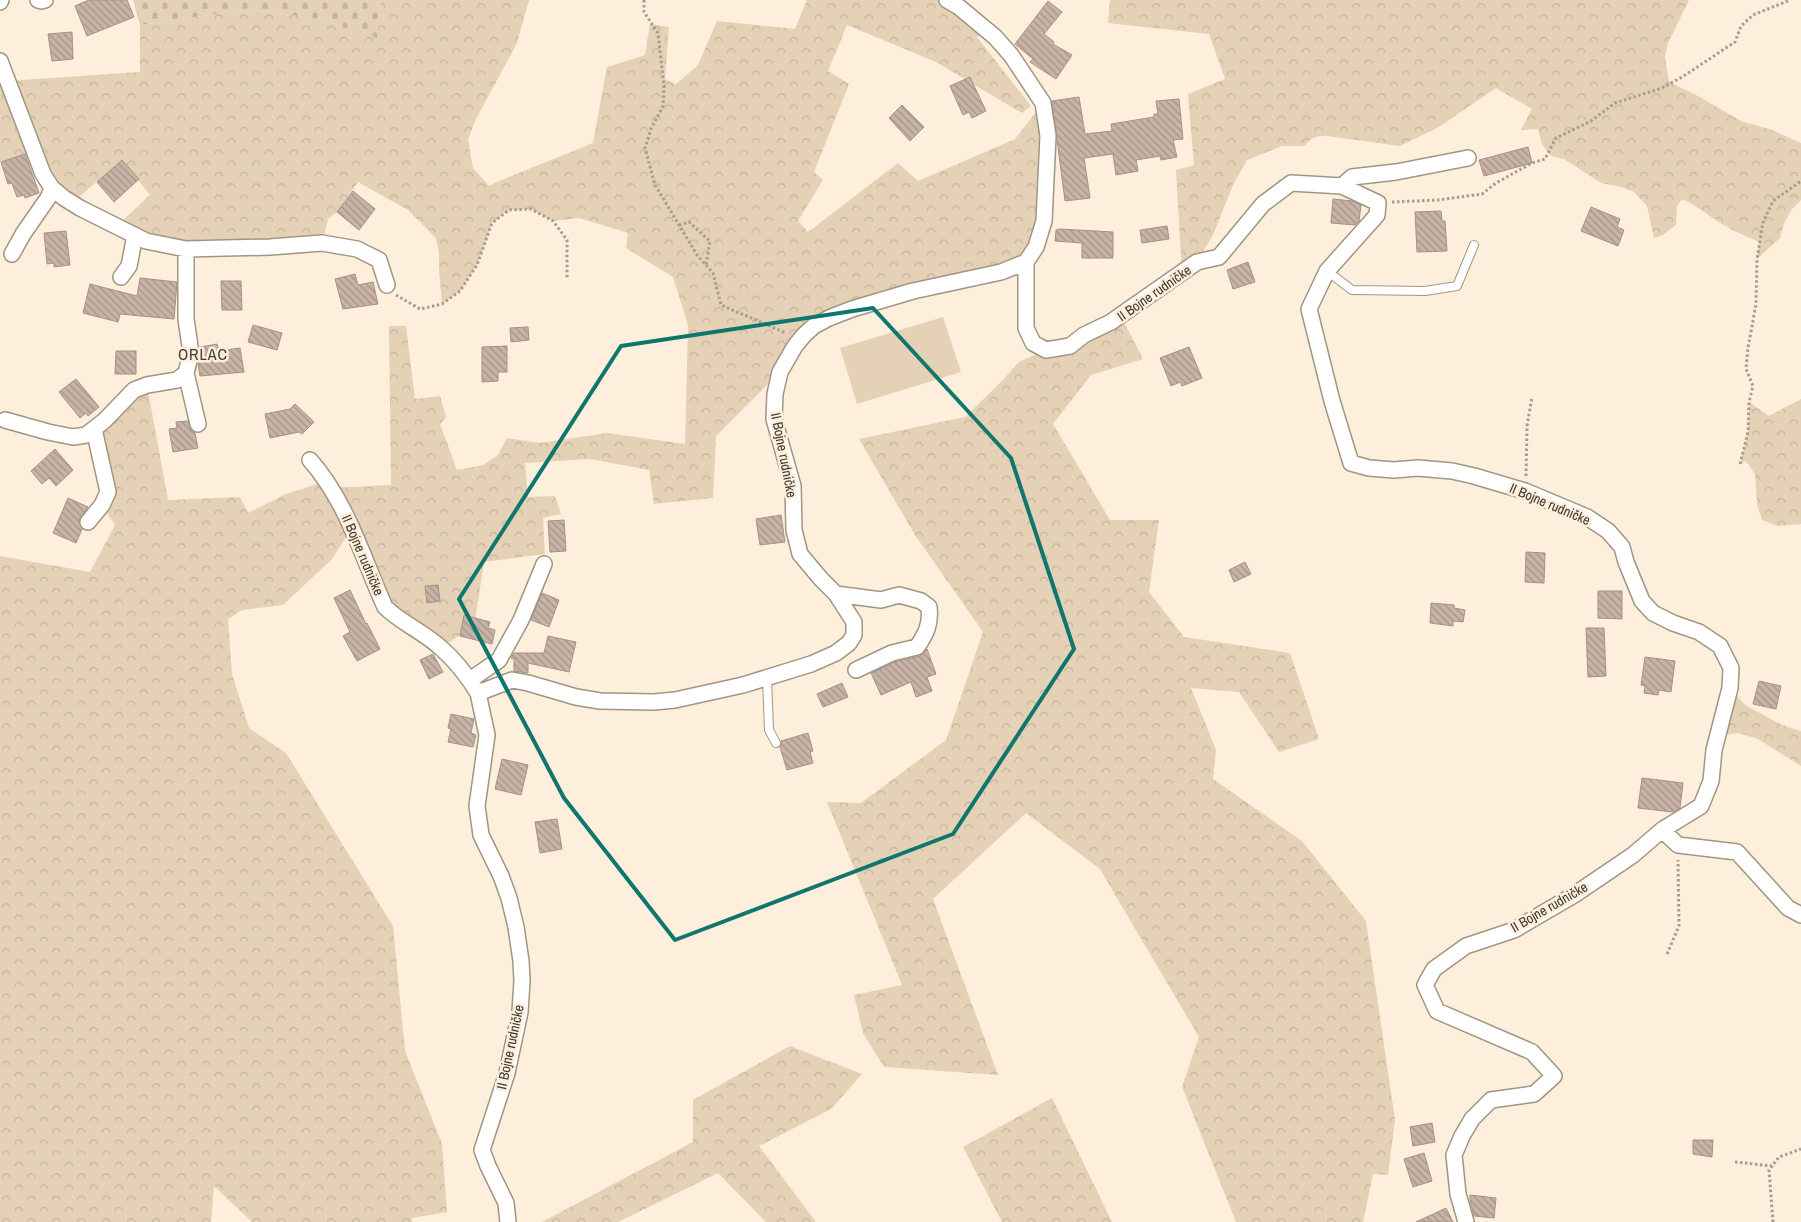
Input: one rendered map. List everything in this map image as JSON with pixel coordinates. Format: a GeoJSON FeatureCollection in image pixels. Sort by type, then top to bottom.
{"type":"FeatureCollection","features":[{"type":"Feature","properties":{"kind":"street"},"geometry":{"type":"LineString","coordinates":[[38,0],[45,0]]}},
{"type":"Feature","properties":{"kind":"street","name":"II Bojne rudničke"},"geometry":{"type":"LineString","coordinates":[[947,0],[959,7],[995,37],[1011,56],[1042,103],[1048,136],[1044,221],[1036,247],[1026,262],[1026,328],[1033,342],[1046,350],[1070,346],[1084,335],[1111,322],[1197,262],[1219,257],[1263,204],[1291,183],[1342,186],[1378,203],[1377,215],[1327,271],[1309,309],[1332,401],[1351,463],[1369,468],[1394,470],[1418,468],[1452,471],[1474,476],[1525,491],[1587,517],[1608,531],[1622,547],[1642,601],[1653,613],[1673,623],[1699,632],[1720,646],[1731,668],[1730,688],[1714,750],[1711,781],[1701,806],[1662,830],[1633,855],[1574,895],[1514,930],[1466,946],[1434,969],[1425,985],[1437,1011],[1532,1052],[1554,1076],[1534,1094],[1491,1100],[1472,1119],[1462,1136],[1454,1156],[1458,1194],[1466,1222]]}},
{"type":"Feature","properties":{"kind":"street"},"geometry":{"type":"LineString","coordinates":[[0,61],[44,174],[52,188],[80,208],[146,241],[186,249],[270,248],[322,243],[356,249],[379,260],[388,285]]}},
{"type":"Feature","properties":{"kind":"street"},"geometry":{"type":"LineString","coordinates":[[1342,186],[1352,177],[1396,172],[1468,158]]}},
{"type":"Feature","properties":{"kind":"street"},"geometry":{"type":"LineString","coordinates":[[12,254],[23,234],[48,198],[52,188]]}},
{"type":"Feature","properties":{"kind":"street"},"geometry":{"type":"LineString","coordinates":[[122,277],[129,266],[135,236]]}},
{"type":"Feature","properties":{"kind":"street"},"geometry":{"type":"LineString","coordinates":[[186,249],[186,319],[191,353],[186,373],[198,424]]}},
{"type":"Feature","properties":{"kind":"street","name":"II Bojne rudničke"},"geometry":{"type":"LineString","coordinates":[[474,686],[512,680],[576,697],[600,701],[654,702],[675,700],[767,679],[812,664],[836,653],[849,643],[854,635],[854,622],[836,594],[800,554],[794,530],[793,486],[774,420],[775,394],[780,372],[795,346],[814,326],[852,309],[914,291],[1001,272],[1026,262]]}},
{"type":"Feature","properties":{"kind":"street"},"geometry":{"type":"LineString","coordinates":[[5,420],[73,437],[86,435],[134,390],[146,385],[177,380],[186,373]]}},
{"type":"Feature","properties":{"kind":"street"},"geometry":{"type":"LineString","coordinates":[[88,522],[102,505],[108,492],[94,429]]}},
{"type":"Feature","properties":{"kind":"street","name":"II Bojne rudničke"},"geometry":{"type":"LineString","coordinates":[[310,460],[327,481],[342,507],[384,607],[395,617],[441,647],[474,686],[487,735],[477,806],[481,835],[501,876],[509,898],[516,927],[522,981],[520,1012],[506,1073],[482,1150],[506,1203],[508,1222]]}},
{"type":"Feature","properties":{"kind":"street"},"geometry":{"type":"LineString","coordinates":[[474,686],[499,660],[521,620],[544,564]]}},
{"type":"Feature","properties":{"kind":"street"},"geometry":{"type":"LineString","coordinates":[[836,594],[882,600],[900,595],[921,600],[929,607],[930,619],[927,633],[917,647],[892,653],[856,670]]}},
{"type":"Feature","properties":{"kind":"street"},"geometry":{"type":"LineString","coordinates":[[1662,830],[1678,845],[1737,852],[1788,908],[1801,915]]}},
{"type":"Feature","properties":{"kind":"lane"},"geometry":{"type":"LineString","coordinates":[[1327,271],[1352,290],[1425,290],[1458,286],[1474,245]]}},
{"type":"Feature","properties":{"kind":"lane"},"geometry":{"type":"LineString","coordinates":[[767,679],[769,730],[776,744]]}},
{"type":"Feature","properties":{"kind":"path"},"geometry":{"type":"LineString","coordinates":[[644,0],[644,12],[658,33],[664,86],[662,106],[651,128],[645,148],[655,185],[697,255],[713,273],[721,304],[785,333],[804,335]]}},
{"type":"Feature","properties":{"kind":"path"},"geometry":{"type":"LineString","coordinates":[[1378,203],[1438,200],[1482,194],[1496,183],[1532,163],[1545,159],[1556,138],[1591,121],[1615,103],[1662,88],[1682,77],[1735,42],[1741,26],[1753,15],[1790,0]]}},
{"type":"Feature","properties":{"kind":"path"},"geometry":{"type":"LineString","coordinates":[[1740,464],[1748,432],[1749,402],[1753,386],[1746,369],[1756,304],[1757,259],[1763,222],[1773,201],[1801,180]]}},
{"type":"Feature","properties":{"kind":"path"},"geometry":{"type":"LineString","coordinates":[[388,285],[398,297],[420,309],[442,304],[460,291],[477,265],[492,223],[509,210],[531,209],[553,221],[567,240],[567,278]]}},
{"type":"Feature","properties":{"kind":"path"},"geometry":{"type":"LineString","coordinates":[[679,224],[689,222],[710,241],[706,265]]}},
{"type":"Feature","properties":{"kind":"path"},"geometry":{"type":"LineString","coordinates":[[1525,491],[1527,426],[1532,397]]}},
{"type":"Feature","properties":{"kind":"path"},"geometry":{"type":"LineString","coordinates":[[1668,954],[1679,926],[1678,845]]}},
{"type":"Feature","properties":{"kind":"path"},"geometry":{"type":"LineString","coordinates":[[1773,1222],[1770,1170],[1779,1157],[1801,1149]]}},
{"type":"Feature","properties":{"kind":"path"},"geometry":{"type":"LineString","coordinates":[[1735,1162],[1772,1166]]}},
{"type":"Feature","properties":{"kind":"highlighted area"},"geometry":{"type":"Polygon","coordinates":[[[873,308],[1011,458],[1074,649],[953,834],[675,940],[564,798],[459,599],[621,346],[873,308]]]}},
{"type":"Feature","properties":{"kind":"green space"},"geometry":{"type":"Polygon","coordinates":[[[133,0],[380,0],[377,38],[318,19],[251,9],[140,25],[133,0]]]}},
{"type":"Feature","properties":{"kind":"green space"},"geometry":{"type":"Polygon","coordinates":[[[380,0],[529,0],[517,43],[475,121],[468,140],[473,168],[489,186],[593,143],[607,67],[645,55],[650,24],[669,27],[665,79],[676,84],[698,65],[717,21],[795,29],[807,0],[956,0],[989,29],[977,37],[1031,106],[1022,113],[936,62],[847,25],[828,71],[849,84],[814,172],[823,180],[798,221],[808,232],[898,163],[918,181],[1015,139],[1043,103],[1049,210],[1028,258],[829,318],[780,372],[716,436],[713,498],[654,504],[649,470],[590,459],[525,463],[528,497],[555,496],[561,514],[543,518],[545,554],[484,562],[474,627],[441,647],[395,617],[352,528],[332,559],[283,605],[242,610],[228,619],[232,674],[249,728],[286,753],[393,926],[405,1051],[442,1144],[447,1212],[412,1218],[412,1222],[252,1222],[214,1186],[211,1222],[0,1222],[0,556],[90,572],[115,525],[102,505],[94,429],[147,385],[168,500],[240,497],[248,513],[286,494],[327,481],[331,488],[391,485],[389,326],[406,326],[415,399],[440,396],[446,417],[440,424],[457,470],[483,465],[498,455],[507,438],[540,443],[607,433],[685,444],[688,325],[673,277],[626,248],[628,233],[579,218],[553,221],[531,209],[509,210],[492,223],[477,265],[460,291],[442,304],[439,253],[436,238],[408,210],[358,182],[337,212],[328,219],[322,243],[186,249],[117,226],[150,195],[122,160],[79,197],[52,188],[35,151],[0,162],[0,75],[7,81],[140,72],[140,25],[251,9],[318,19],[376,37],[380,0]]]}},
{"type":"Feature","properties":{"kind":"green space"},"geometry":{"type":"Polygon","coordinates":[[[1110,0],[1689,0],[1668,43],[1665,57],[1669,82],[1698,96],[1741,121],[1772,130],[1801,143],[1801,200],[1792,209],[1784,223],[1780,238],[1757,259],[1759,242],[1718,222],[1682,199],[1677,206],[1676,225],[1663,235],[1654,238],[1647,206],[1634,192],[1601,183],[1564,159],[1551,156],[1542,144],[1538,129],[1521,130],[1532,109],[1496,88],[1439,127],[1400,146],[1320,136],[1312,139],[1305,146],[1282,146],[1247,160],[1233,185],[1213,235],[1197,262],[1182,273],[1176,170],[1194,165],[1188,94],[1225,79],[1209,34],[1108,23],[1110,0]]]}},
{"type":"Feature","properties":{"kind":"green space"},"geometry":{"type":"Polygon","coordinates":[[[1121,316],[1143,359],[1091,375],[1053,424],[1110,520],[1159,520],[1149,592],[1184,637],[1290,653],[1319,739],[1279,752],[1239,692],[1191,688],[1216,750],[1213,779],[1302,841],[1366,921],[1395,1120],[1388,1175],[1373,1174],[1363,1222],[1236,1222],[1182,1087],[1199,1037],[1100,869],[1026,813],[933,899],[998,1075],[884,1067],[863,1033],[854,995],[902,985],[827,802],[861,803],[946,740],[983,632],[915,535],[859,439],[965,417],[1019,362],[1121,316]]]}},
{"type":"Feature","properties":{"kind":"green space"},"geometry":{"type":"Polygon","coordinates":[[[943,317],[961,372],[857,404],[840,348],[943,317]]]}},
{"type":"Feature","properties":{"kind":"green space"},"geometry":{"type":"Polygon","coordinates":[[[1801,399],[1801,524],[1778,526],[1762,520],[1757,504],[1755,474],[1746,461],[1740,464],[1748,432],[1749,402],[1769,416],[1801,399]]]}},
{"type":"Feature","properties":{"kind":"green space"},"geometry":{"type":"Polygon","coordinates":[[[1730,688],[1745,705],[1782,725],[1801,731],[1801,766],[1758,739],[1738,733],[1726,735],[1719,730],[1730,688]]]}},
{"type":"Feature","properties":{"kind":"green space"},"geometry":{"type":"Polygon","coordinates":[[[790,1046],[862,1074],[831,1109],[759,1146],[816,1222],[766,1222],[718,1173],[618,1222],[542,1222],[693,1142],[693,1100],[790,1046]]]}},
{"type":"Feature","properties":{"kind":"green space"},"geometry":{"type":"Polygon","coordinates":[[[1052,1098],[1112,1222],[1002,1222],[963,1147],[1052,1098]]]}},
{"type":"Feature","properties":{"kind":"building"},"geometry":{"type":"Polygon","coordinates":[[[89,0],[127,0],[134,17],[87,36],[75,6],[89,0]]]}},
{"type":"Feature","properties":{"kind":"building"},"geometry":{"type":"Polygon","coordinates":[[[1048,1],[1062,12],[1044,34],[1054,42],[1053,44],[1072,55],[1056,79],[1030,62],[1033,59],[1015,44],[1048,1]]]}},
{"type":"Feature","properties":{"kind":"building"},"geometry":{"type":"Polygon","coordinates":[[[72,32],[73,59],[52,61],[48,34],[72,32]]]}},
{"type":"Feature","properties":{"kind":"building"},"geometry":{"type":"Polygon","coordinates":[[[970,77],[986,111],[972,118],[969,112],[963,115],[950,86],[970,77]]]}},
{"type":"Feature","properties":{"kind":"building"},"geometry":{"type":"Polygon","coordinates":[[[1079,97],[1085,134],[1112,131],[1111,124],[1154,117],[1154,114],[1158,114],[1156,101],[1179,99],[1183,139],[1173,140],[1177,157],[1161,160],[1160,156],[1136,160],[1138,171],[1116,175],[1113,154],[1084,158],[1090,198],[1065,201],[1052,101],[1079,97]]]}},
{"type":"Feature","properties":{"kind":"building"},"geometry":{"type":"Polygon","coordinates":[[[902,105],[924,127],[910,141],[889,118],[902,105]]]}},
{"type":"Feature","properties":{"kind":"building"},"geometry":{"type":"Polygon","coordinates":[[[1528,147],[1532,163],[1484,176],[1479,160],[1528,147]]]}},
{"type":"Feature","properties":{"kind":"building"},"geometry":{"type":"Polygon","coordinates":[[[25,154],[39,193],[25,198],[24,195],[17,197],[12,183],[8,184],[1,162],[25,154]]]}},
{"type":"Feature","properties":{"kind":"building"},"geometry":{"type":"Polygon","coordinates":[[[122,160],[139,179],[114,202],[97,182],[122,160]]]}},
{"type":"Feature","properties":{"kind":"building"},"geometry":{"type":"Polygon","coordinates":[[[353,191],[375,209],[359,230],[337,212],[353,191]]]}},
{"type":"Feature","properties":{"kind":"building"},"geometry":{"type":"Polygon","coordinates":[[[1333,199],[1352,201],[1361,205],[1359,221],[1355,225],[1331,223],[1333,199]]]}},
{"type":"Feature","properties":{"kind":"building"},"geometry":{"type":"Polygon","coordinates":[[[1591,207],[1620,219],[1617,227],[1624,230],[1618,246],[1581,231],[1591,207]]]}},
{"type":"Feature","properties":{"kind":"building"},"geometry":{"type":"Polygon","coordinates":[[[1441,211],[1442,221],[1445,221],[1447,251],[1417,252],[1415,212],[1441,211]]]}},
{"type":"Feature","properties":{"kind":"building"},"geometry":{"type":"Polygon","coordinates":[[[1167,226],[1169,239],[1142,243],[1140,230],[1167,226]]]}},
{"type":"Feature","properties":{"kind":"building"},"geometry":{"type":"Polygon","coordinates":[[[1056,230],[1113,232],[1113,258],[1082,258],[1082,243],[1055,241],[1056,230]]]}},
{"type":"Feature","properties":{"kind":"building"},"geometry":{"type":"Polygon","coordinates":[[[66,231],[70,265],[54,267],[54,263],[47,264],[44,233],[66,231]]]}},
{"type":"Feature","properties":{"kind":"building"},"geometry":{"type":"Polygon","coordinates":[[[1248,262],[1255,282],[1233,289],[1227,270],[1248,262]]]}},
{"type":"Feature","properties":{"kind":"building"},"geometry":{"type":"Polygon","coordinates":[[[355,274],[358,285],[373,282],[378,304],[343,309],[335,279],[355,274]]]}},
{"type":"Feature","properties":{"kind":"building"},"geometry":{"type":"Polygon","coordinates":[[[140,278],[177,282],[174,319],[120,314],[118,322],[83,313],[90,284],[137,296],[140,278]]]}},
{"type":"Feature","properties":{"kind":"building"},"geometry":{"type":"Polygon","coordinates":[[[221,281],[241,281],[242,310],[222,310],[221,281]]]}},
{"type":"Feature","properties":{"kind":"building"},"geometry":{"type":"Polygon","coordinates":[[[253,325],[282,333],[277,350],[248,342],[253,325]]]}},
{"type":"Feature","properties":{"kind":"building"},"geometry":{"type":"Polygon","coordinates":[[[528,327],[529,340],[511,342],[510,328],[528,327]]]}},
{"type":"Feature","properties":{"kind":"building"},"geometry":{"type":"Polygon","coordinates":[[[217,344],[219,351],[240,348],[244,372],[200,376],[198,364],[200,347],[217,344]]]}},
{"type":"Feature","properties":{"kind":"building"},"geometry":{"type":"Polygon","coordinates":[[[507,346],[507,372],[498,372],[498,381],[482,382],[482,347],[507,346]]]}},
{"type":"Feature","properties":{"kind":"building"},"geometry":{"type":"Polygon","coordinates":[[[1189,347],[1202,378],[1182,386],[1180,382],[1171,386],[1160,358],[1189,347]]]}},
{"type":"Feature","properties":{"kind":"building"},"geometry":{"type":"Polygon","coordinates":[[[116,351],[136,351],[136,374],[115,374],[116,351]]]}},
{"type":"Feature","properties":{"kind":"building"},"geometry":{"type":"Polygon","coordinates":[[[76,379],[99,407],[88,416],[86,413],[80,418],[59,392],[76,379]]]}},
{"type":"Feature","properties":{"kind":"building"},"geometry":{"type":"Polygon","coordinates":[[[295,404],[314,422],[302,434],[299,432],[270,438],[265,414],[290,409],[295,404]]]}},
{"type":"Feature","properties":{"kind":"building"},"geometry":{"type":"Polygon","coordinates":[[[188,421],[191,430],[195,433],[198,448],[173,452],[169,429],[177,428],[176,422],[188,421]]]}},
{"type":"Feature","properties":{"kind":"building"},"geometry":{"type":"Polygon","coordinates":[[[55,449],[73,470],[56,486],[49,478],[42,484],[31,471],[55,449]]]}},
{"type":"Feature","properties":{"kind":"building"},"geometry":{"type":"Polygon","coordinates":[[[68,498],[88,507],[79,520],[82,529],[76,543],[53,533],[68,498]]]}},
{"type":"Feature","properties":{"kind":"building"},"geometry":{"type":"Polygon","coordinates":[[[781,515],[785,542],[760,545],[756,519],[781,515]]]}},
{"type":"Feature","properties":{"kind":"building"},"geometry":{"type":"Polygon","coordinates":[[[564,520],[566,551],[550,552],[548,521],[564,520]]]}},
{"type":"Feature","properties":{"kind":"building"},"geometry":{"type":"Polygon","coordinates":[[[1526,552],[1545,553],[1544,583],[1525,582],[1526,552]]]}},
{"type":"Feature","properties":{"kind":"building"},"geometry":{"type":"Polygon","coordinates":[[[1245,562],[1251,574],[1234,582],[1229,570],[1245,562]]]}},
{"type":"Feature","properties":{"kind":"building"},"geometry":{"type":"Polygon","coordinates":[[[438,585],[440,601],[427,603],[425,586],[438,585]]]}},
{"type":"Feature","properties":{"kind":"building"},"geometry":{"type":"Polygon","coordinates":[[[350,590],[380,649],[357,661],[343,636],[350,632],[334,598],[350,590]]]}},
{"type":"Feature","properties":{"kind":"building"},"geometry":{"type":"Polygon","coordinates":[[[1598,591],[1622,591],[1622,619],[1598,618],[1598,591]]]}},
{"type":"Feature","properties":{"kind":"building"},"geometry":{"type":"Polygon","coordinates":[[[542,593],[559,600],[549,627],[531,620],[542,593]]]}},
{"type":"Feature","properties":{"kind":"building"},"geometry":{"type":"Polygon","coordinates":[[[1431,603],[1454,605],[1454,608],[1465,610],[1463,622],[1453,621],[1453,626],[1430,623],[1431,603]]]}},
{"type":"Feature","properties":{"kind":"building"},"geometry":{"type":"Polygon","coordinates":[[[464,615],[490,622],[488,628],[495,630],[492,644],[460,636],[464,615]]]}},
{"type":"Feature","properties":{"kind":"building"},"geometry":{"type":"Polygon","coordinates":[[[1586,628],[1604,628],[1606,676],[1588,677],[1586,628]]]}},
{"type":"Feature","properties":{"kind":"building"},"geometry":{"type":"Polygon","coordinates":[[[548,636],[576,642],[569,672],[528,663],[528,673],[514,671],[514,659],[511,658],[514,653],[544,653],[548,636]]]}},
{"type":"Feature","properties":{"kind":"building"},"geometry":{"type":"Polygon","coordinates":[[[927,649],[936,674],[927,677],[932,691],[916,697],[911,682],[881,695],[871,673],[895,662],[920,656],[927,649]]]}},
{"type":"Feature","properties":{"kind":"building"},"geometry":{"type":"Polygon","coordinates":[[[433,654],[443,672],[429,679],[420,660],[433,654]]]}},
{"type":"Feature","properties":{"kind":"building"},"geometry":{"type":"Polygon","coordinates":[[[1645,657],[1675,661],[1671,692],[1659,690],[1658,695],[1644,693],[1645,686],[1641,685],[1645,657]]]}},
{"type":"Feature","properties":{"kind":"building"},"geometry":{"type":"Polygon","coordinates":[[[1759,681],[1781,686],[1776,709],[1753,704],[1759,681]]]}},
{"type":"Feature","properties":{"kind":"building"},"geometry":{"type":"Polygon","coordinates":[[[842,683],[848,697],[823,707],[817,694],[842,683]]]}},
{"type":"Feature","properties":{"kind":"building"},"geometry":{"type":"Polygon","coordinates":[[[451,714],[474,719],[471,733],[476,735],[473,747],[448,742],[451,729],[448,728],[451,714]]]}},
{"type":"Feature","properties":{"kind":"building"},"geometry":{"type":"Polygon","coordinates":[[[808,733],[813,751],[810,752],[813,763],[787,770],[780,747],[781,741],[808,733]]]}},
{"type":"Feature","properties":{"kind":"building"},"geometry":{"type":"Polygon","coordinates":[[[502,759],[528,765],[521,795],[495,789],[502,759]]]}},
{"type":"Feature","properties":{"kind":"building"},"geometry":{"type":"Polygon","coordinates":[[[1642,778],[1683,783],[1680,808],[1673,812],[1638,808],[1642,778]]]}},
{"type":"Feature","properties":{"kind":"building"},"geometry":{"type":"Polygon","coordinates":[[[557,819],[562,849],[540,853],[535,822],[557,819]]]}},
{"type":"Feature","properties":{"kind":"building"},"geometry":{"type":"Polygon","coordinates":[[[1432,1123],[1435,1142],[1413,1146],[1410,1127],[1432,1123]]]}},
{"type":"Feature","properties":{"kind":"building"},"geometry":{"type":"Polygon","coordinates":[[[1693,1140],[1713,1140],[1712,1157],[1693,1154],[1693,1140]]]}},
{"type":"Feature","properties":{"kind":"building"},"geometry":{"type":"Polygon","coordinates":[[[1424,1153],[1432,1181],[1413,1187],[1404,1159],[1424,1153]]]}},
{"type":"Feature","properties":{"kind":"building"},"geometry":{"type":"Polygon","coordinates":[[[1470,1195],[1496,1198],[1494,1218],[1474,1216],[1470,1195]]]}},
{"type":"Feature","properties":{"kind":"building"},"geometry":{"type":"Polygon","coordinates":[[[1446,1208],[1453,1222],[1416,1222],[1446,1208]]]}},
{"type":"Feature","properties":{"kind":"district","name":"ORLAC"},"geometry":{"type":"Point","coordinates":[203,354]}}]}
